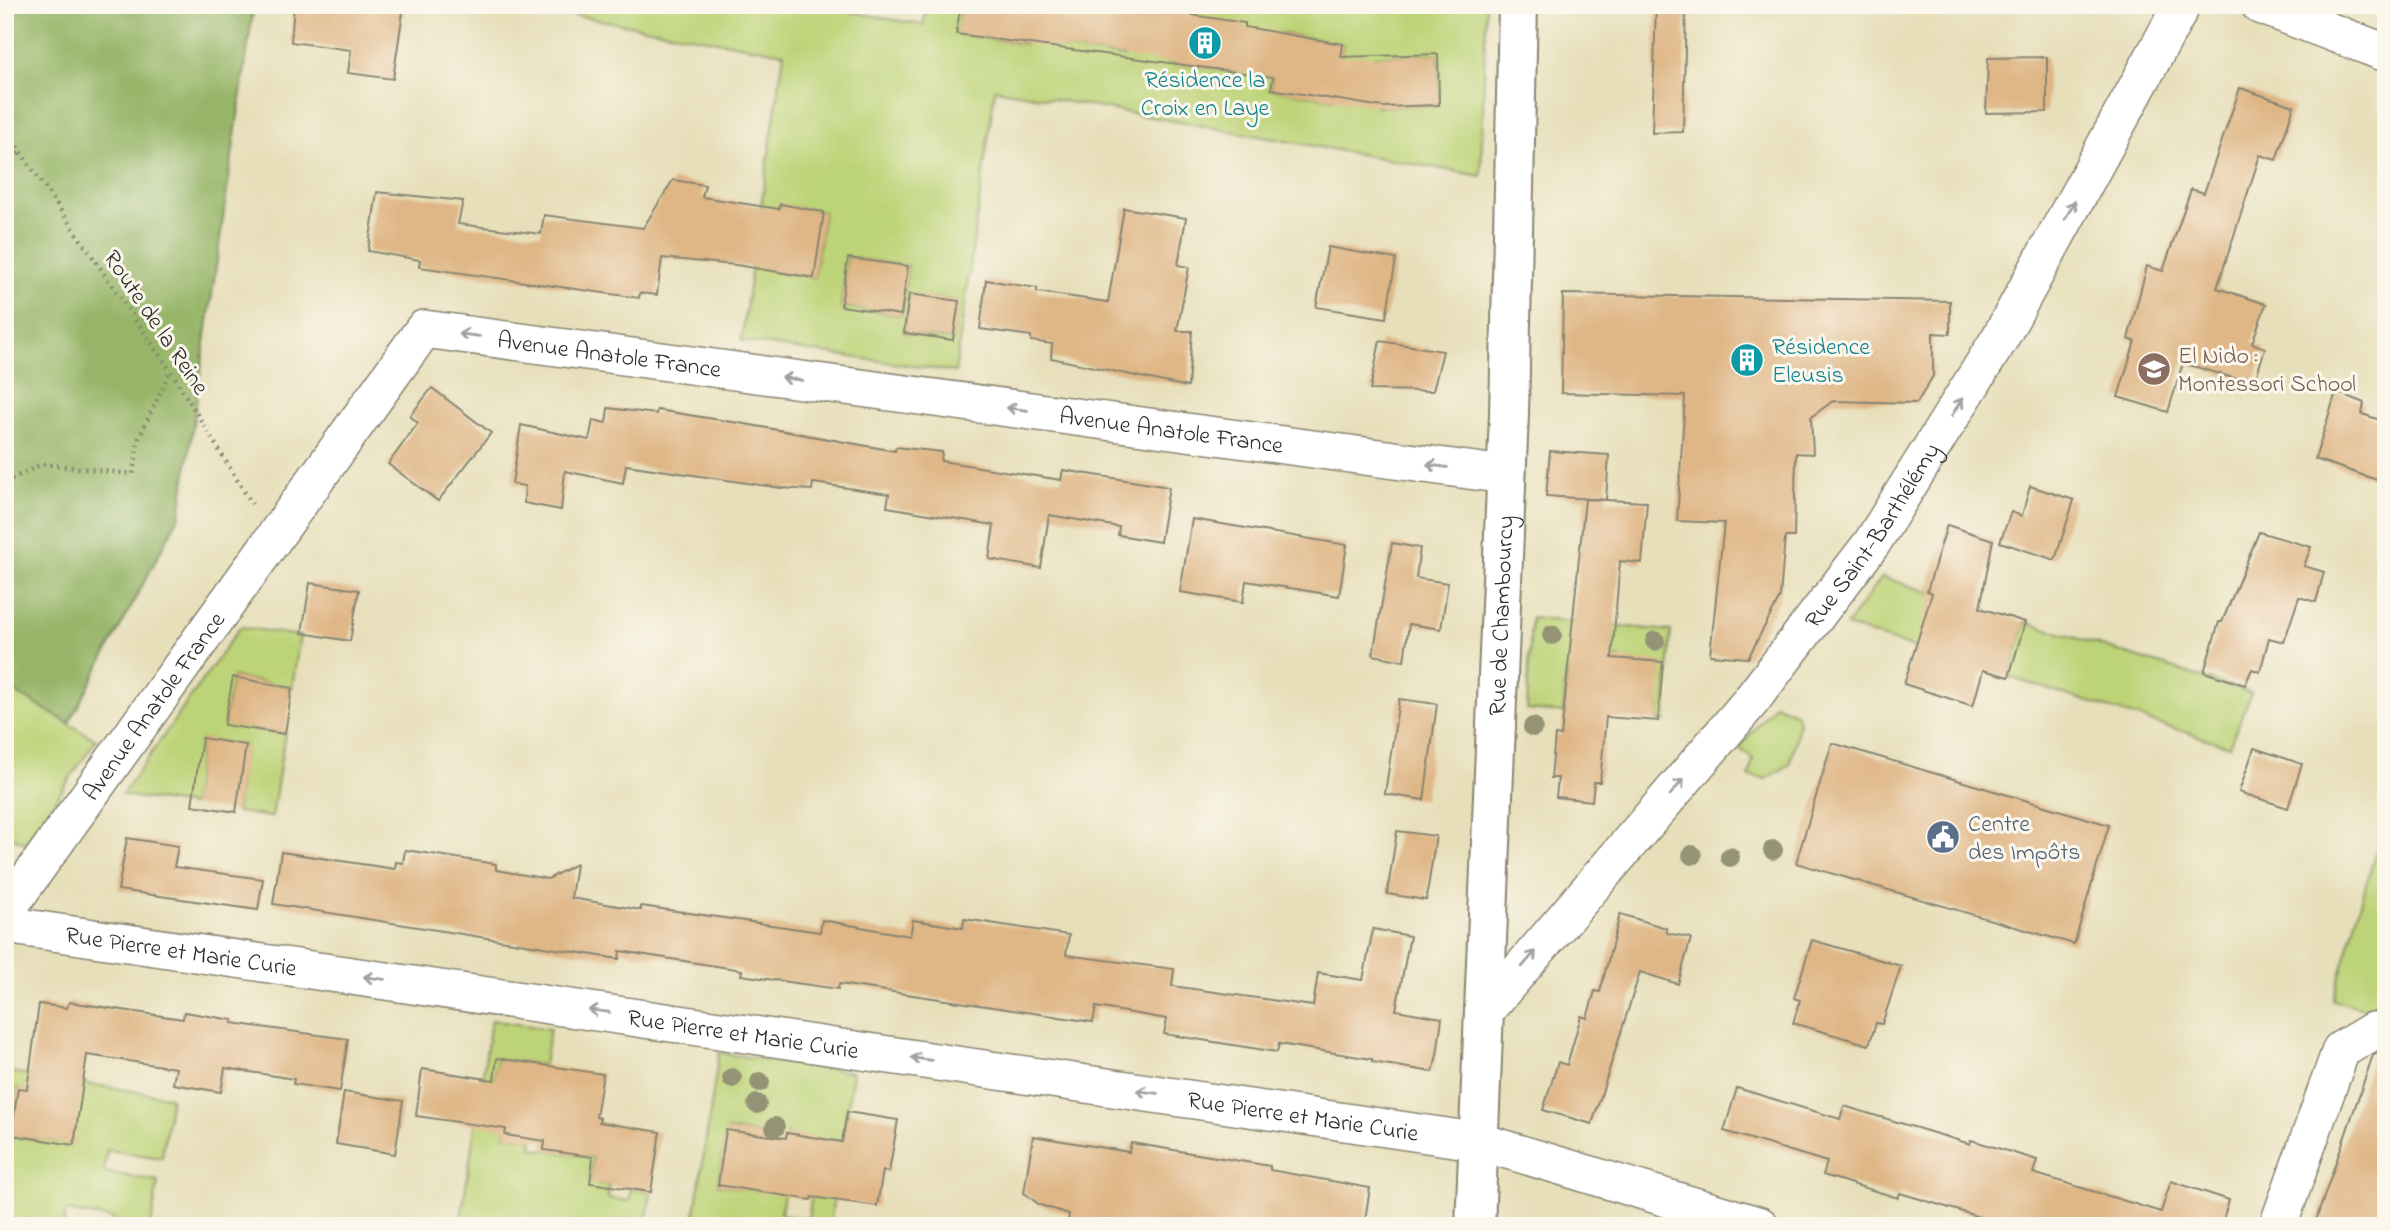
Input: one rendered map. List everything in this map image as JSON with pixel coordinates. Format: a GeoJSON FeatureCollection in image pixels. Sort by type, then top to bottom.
{"type":"FeatureCollection","features":[{"type":"Feature","properties":{"kind":"street","name":"Rue de Chambourcy"},"geometry":{"type":"LineString","coordinates":[[1475,1226],[1481,1142],[1505,475],[1518,5]]}},
{"type":"Feature","properties":{"kind":"street","name":"Rue Saint-Barthélémy"},"geometry":{"type":"LineString","coordinates":[[1485,1011],[1749,702],[1872,543],[2000,338],[2182,5]]}},
{"type":"Feature","properties":{"kind":"street"},"geometry":{"type":"LineString","coordinates":[[2260,5],[2386,53]]}},
{"type":"Feature","properties":{"kind":"street","name":"Avenue Anatole France"},"geometry":{"type":"LineString","coordinates":[[5,912],[424,329],[1505,475]]}},
{"type":"Feature","properties":{"kind":"street","name":"Rue Pierre et Marie Curie"},"geometry":{"type":"LineString","coordinates":[[5,925],[1481,1142],[1760,1226]]}},
{"type":"Feature","properties":{"kind":"street"},"geometry":{"type":"LineString","coordinates":[[2278,1226],[2342,1050],[2373,1031],[2386,1030]]}},
{"type":"Feature","properties":{"kind":"path","name":"Route de la Reine"},"geometry":{"type":"LineString","coordinates":[[5,129],[170,370],[273,538]]}},
{"type":"Feature","properties":{"kind":"path"},"geometry":{"type":"LineString","coordinates":[[5,160],[21,153]]}},
{"type":"Feature","properties":{"kind":"path"},"geometry":{"type":"LineString","coordinates":[[5,482],[42,464],[133,474],[139,438],[170,370]]}},
{"type":"Feature","properties":{"kind":"green space"},"geometry":{"type":"Polygon","coordinates":[[[5,5],[254,5],[180,515],[69,723],[5,686],[5,5]]]}},
{"type":"Feature","properties":{"kind":"green space"},"geometry":{"type":"Polygon","coordinates":[[[516,5],[851,5],[851,12],[923,25],[927,5],[961,5],[957,34],[1025,44],[1068,5],[1062,48],[1125,57],[1126,5],[1174,5],[1166,62],[1237,72],[1196,17],[1198,5],[1486,5],[1481,176],[995,89],[955,372],[741,341],[784,53],[516,5]],[[1280,33],[1271,89],[1334,99],[1343,44],[1280,33]],[[1438,54],[1374,56],[1376,107],[1439,105],[1438,54]],[[780,205],[769,270],[814,278],[824,212],[780,205]],[[848,258],[841,306],[901,315],[908,266],[848,258]],[[909,295],[904,333],[953,340],[958,301],[909,295]]]}},
{"type":"Feature","properties":{"kind":"green space"},"geometry":{"type":"Polygon","coordinates":[[[1882,577],[1980,608],[1971,666],[1846,626],[1882,577]]]}},
{"type":"Feature","properties":{"kind":"green space"},"geometry":{"type":"Polygon","coordinates":[[[1531,618],[1671,631],[1665,722],[1658,721],[1659,703],[1619,658],[1577,655],[1575,671],[1567,671],[1563,713],[1527,710],[1531,618]]]}},
{"type":"Feature","properties":{"kind":"green space"},"geometry":{"type":"Polygon","coordinates":[[[2025,622],[2251,693],[2229,746],[2009,677],[2025,622]]]}},
{"type":"Feature","properties":{"kind":"green space"},"geometry":{"type":"Polygon","coordinates":[[[240,627],[300,636],[292,688],[233,677],[224,724],[285,734],[272,817],[236,812],[245,745],[202,739],[192,805],[122,795],[240,627]]]}},
{"type":"Feature","properties":{"kind":"green space"},"geometry":{"type":"Polygon","coordinates":[[[5,686],[96,740],[26,843],[5,835],[5,686]]]}},
{"type":"Feature","properties":{"kind":"green space"},"geometry":{"type":"Polygon","coordinates":[[[1775,704],[1797,714],[1799,724],[1790,764],[1766,779],[1749,776],[1753,759],[1739,748],[1775,704]]]}},
{"type":"Feature","properties":{"kind":"green space"},"geometry":{"type":"Polygon","coordinates":[[[2386,816],[2386,1005],[2360,1007],[2333,1000],[2386,816]]]}},
{"type":"Feature","properties":{"kind":"green space"},"geometry":{"type":"Polygon","coordinates":[[[491,1020],[550,1029],[544,1065],[497,1059],[491,1102],[509,1106],[505,1135],[533,1139],[532,1148],[593,1157],[590,1182],[609,1186],[608,1198],[629,1201],[631,1189],[651,1192],[646,1226],[460,1226],[491,1020]]]}},
{"type":"Feature","properties":{"kind":"green space"},"geometry":{"type":"Polygon","coordinates":[[[719,1053],[853,1072],[830,1226],[693,1226],[719,1053]],[[727,1130],[718,1185],[759,1191],[786,1178],[781,1215],[808,1219],[814,1182],[787,1133],[785,1145],[774,1136],[727,1130]]]}},
{"type":"Feature","properties":{"kind":"green space"},"geometry":{"type":"Polygon","coordinates":[[[5,1071],[171,1097],[162,1158],[107,1150],[104,1172],[158,1181],[151,1226],[113,1226],[114,1219],[66,1211],[63,1226],[5,1226],[5,1071]],[[18,1088],[11,1135],[58,1142],[18,1088]]]}},
{"type":"Feature","properties":{"kind":"building"},"geometry":{"type":"Polygon","coordinates":[[[294,5],[404,5],[393,79],[348,73],[351,50],[291,42],[294,5]]]}},
{"type":"Feature","properties":{"kind":"building"},"geometry":{"type":"Polygon","coordinates":[[[961,5],[1126,5],[1245,23],[1245,27],[1343,44],[1341,57],[1438,54],[1439,105],[1383,107],[1271,89],[1273,77],[956,34],[961,5]]]}},
{"type":"Feature","properties":{"kind":"building"},"geometry":{"type":"Polygon","coordinates":[[[1656,5],[1686,5],[1683,132],[1652,133],[1656,5]]]}},
{"type":"Feature","properties":{"kind":"building"},"geometry":{"type":"Polygon","coordinates":[[[2047,57],[2047,112],[1986,113],[1988,58],[2047,57]]]}},
{"type":"Feature","properties":{"kind":"building"},"geometry":{"type":"Polygon","coordinates":[[[2240,88],[2294,106],[2276,160],[2260,155],[2217,288],[2266,304],[2252,343],[2265,348],[2254,384],[2183,363],[2168,412],[2118,397],[2135,341],[2128,339],[2147,266],[2163,271],[2191,189],[2204,193],[2240,88]]]}},
{"type":"Feature","properties":{"kind":"building"},"geometry":{"type":"Polygon","coordinates":[[[673,180],[705,185],[702,197],[779,209],[780,204],[824,212],[814,278],[736,265],[662,258],[657,295],[640,293],[639,298],[419,267],[420,260],[368,251],[377,192],[463,201],[458,224],[541,234],[544,215],[643,228],[673,180]]]}},
{"type":"Feature","properties":{"kind":"building"},"geometry":{"type":"Polygon","coordinates":[[[1124,208],[1186,218],[1178,265],[1189,267],[1177,331],[1192,331],[1188,387],[1051,358],[1052,344],[1031,341],[1031,336],[980,329],[986,280],[1037,288],[1037,292],[1108,302],[1124,208]]]}},
{"type":"Feature","properties":{"kind":"building"},"geometry":{"type":"Polygon","coordinates":[[[1328,247],[1396,259],[1386,318],[1316,307],[1328,247]]]}},
{"type":"Feature","properties":{"kind":"building"},"geometry":{"type":"Polygon","coordinates":[[[848,258],[908,266],[901,315],[841,306],[848,258]]]}},
{"type":"Feature","properties":{"kind":"building"},"geometry":{"type":"Polygon","coordinates":[[[909,294],[959,301],[953,340],[904,333],[909,294]]]}},
{"type":"Feature","properties":{"kind":"building","name":"Résidence Eleusis"},"geometry":{"type":"Polygon","coordinates":[[[1563,294],[1950,301],[1950,334],[1933,333],[1933,376],[1917,403],[1833,401],[1811,417],[1813,454],[1796,453],[1794,537],[1785,537],[1780,597],[1748,658],[1710,655],[1724,523],[1677,521],[1685,396],[1561,393],[1563,294]]]}},
{"type":"Feature","properties":{"kind":"building"},"geometry":{"type":"Polygon","coordinates":[[[1380,341],[1443,351],[1433,391],[1370,390],[1380,341]]]}},
{"type":"Feature","properties":{"kind":"building"},"geometry":{"type":"Polygon","coordinates":[[[432,388],[491,433],[438,501],[388,464],[418,423],[410,416],[432,388]]]}},
{"type":"Feature","properties":{"kind":"building"},"geometry":{"type":"Polygon","coordinates":[[[2336,392],[2364,403],[2362,414],[2386,422],[2386,483],[2315,459],[2336,392]]]}},
{"type":"Feature","properties":{"kind":"building"},"geometry":{"type":"Polygon","coordinates":[[[608,408],[656,414],[657,410],[895,451],[896,447],[942,452],[941,461],[1061,480],[1063,470],[1169,487],[1160,542],[1118,535],[1119,527],[1049,515],[1041,568],[989,559],[994,525],[887,507],[889,494],[813,483],[812,490],[781,488],[626,465],[623,483],[565,471],[561,510],[524,503],[525,486],[512,484],[521,425],[589,440],[593,420],[606,423],[608,408]]]}},
{"type":"Feature","properties":{"kind":"building"},"geometry":{"type":"Polygon","coordinates":[[[1550,451],[1609,455],[1606,500],[1546,496],[1550,451]]]}},
{"type":"Feature","properties":{"kind":"building"},"geometry":{"type":"Polygon","coordinates":[[[2030,486],[2074,500],[2055,560],[2000,542],[2011,512],[2022,516],[2030,486]]]}},
{"type":"Feature","properties":{"kind":"building"},"geometry":{"type":"Polygon","coordinates":[[[1585,499],[1647,502],[1642,563],[1620,561],[1612,658],[1663,662],[1658,721],[1606,717],[1600,782],[1594,782],[1592,801],[1556,797],[1558,778],[1551,778],[1555,735],[1561,736],[1585,499]]]}},
{"type":"Feature","properties":{"kind":"building"},"geometry":{"type":"Polygon","coordinates":[[[1192,519],[1347,545],[1339,596],[1246,581],[1243,602],[1180,592],[1192,519]]]}},
{"type":"Feature","properties":{"kind":"building"},"geometry":{"type":"Polygon","coordinates":[[[1947,525],[1993,540],[1980,608],[2025,622],[2009,677],[1983,670],[1973,706],[1904,684],[1932,593],[1927,591],[1947,525]]]}},
{"type":"Feature","properties":{"kind":"building"},"geometry":{"type":"Polygon","coordinates":[[[2259,532],[2311,547],[2304,566],[2324,572],[2316,602],[2299,597],[2284,642],[2269,638],[2260,672],[2252,669],[2245,685],[2204,672],[2219,622],[2222,622],[2259,532]]]}},
{"type":"Feature","properties":{"kind":"building"},"geometry":{"type":"Polygon","coordinates":[[[1392,543],[1420,548],[1416,578],[1448,583],[1441,629],[1409,624],[1404,661],[1373,655],[1392,543]]]}},
{"type":"Feature","properties":{"kind":"building"},"geometry":{"type":"Polygon","coordinates":[[[310,583],[359,590],[350,641],[302,633],[310,583]]]}},
{"type":"Feature","properties":{"kind":"building"},"geometry":{"type":"Polygon","coordinates":[[[233,677],[292,688],[285,734],[224,725],[233,677]]]}},
{"type":"Feature","properties":{"kind":"building"},"geometry":{"type":"Polygon","coordinates":[[[1399,699],[1437,704],[1424,800],[1385,794],[1399,699]]]}},
{"type":"Feature","properties":{"kind":"building"},"geometry":{"type":"Polygon","coordinates":[[[202,738],[246,745],[236,812],[192,805],[202,738]]]}},
{"type":"Feature","properties":{"kind":"building"},"geometry":{"type":"Polygon","coordinates":[[[1832,743],[2109,825],[2074,944],[1796,863],[1832,743]]]}},
{"type":"Feature","properties":{"kind":"building"},"geometry":{"type":"Polygon","coordinates":[[[2254,748],[2302,764],[2288,808],[2239,792],[2254,748]]]}},
{"type":"Feature","properties":{"kind":"building"},"geometry":{"type":"Polygon","coordinates":[[[1397,831],[1436,836],[1426,900],[1387,894],[1397,831]]]}},
{"type":"Feature","properties":{"kind":"building"},"geometry":{"type":"Polygon","coordinates":[[[127,838],[178,846],[174,867],[263,879],[258,910],[118,890],[127,838]]]}},
{"type":"Feature","properties":{"kind":"building"},"geometry":{"type":"Polygon","coordinates":[[[405,850],[496,864],[496,870],[548,879],[576,864],[571,898],[641,910],[641,906],[820,932],[822,920],[910,936],[913,920],[963,928],[964,919],[1069,935],[1066,955],[1174,969],[1172,986],[1313,1006],[1318,973],[1363,980],[1373,929],[1410,936],[1396,1010],[1442,1018],[1437,1055],[1433,1072],[1279,1044],[1277,1052],[1164,1034],[1167,1019],[1096,1007],[1093,1022],[839,984],[838,989],[774,980],[741,975],[742,970],[620,951],[619,959],[273,904],[281,852],[395,869],[396,862],[403,863],[405,850]]]}},
{"type":"Feature","properties":{"kind":"building"},"geometry":{"type":"Polygon","coordinates":[[[1620,914],[1666,928],[1667,933],[1691,938],[1678,984],[1640,972],[1592,1124],[1543,1110],[1558,1062],[1567,1065],[1581,1016],[1587,1018],[1595,991],[1600,992],[1620,914]]]}},
{"type":"Feature","properties":{"kind":"building"},"geometry":{"type":"Polygon","coordinates":[[[1812,940],[1901,966],[1882,1024],[1876,1023],[1869,1045],[1793,1023],[1800,1000],[1794,998],[1812,940]]]}},
{"type":"Feature","properties":{"kind":"building"},"geometry":{"type":"Polygon","coordinates":[[[69,1002],[183,1019],[184,1012],[233,1020],[232,1023],[348,1039],[340,1091],[293,1084],[294,1079],[225,1068],[221,1092],[173,1084],[176,1068],[87,1055],[74,1145],[11,1135],[18,1088],[27,1089],[39,1004],[67,1008],[69,1002]]]}},
{"type":"Feature","properties":{"kind":"building"},"geometry":{"type":"Polygon","coordinates":[[[2386,1051],[2386,1226],[2314,1226],[2373,1055],[2386,1051]]]}},
{"type":"Feature","properties":{"kind":"building"},"geometry":{"type":"Polygon","coordinates":[[[497,1058],[603,1074],[596,1117],[600,1118],[599,1122],[660,1132],[651,1192],[590,1183],[593,1157],[544,1150],[545,1141],[505,1135],[506,1129],[416,1116],[422,1069],[494,1080],[497,1058]]]}},
{"type":"Feature","properties":{"kind":"building"},"geometry":{"type":"Polygon","coordinates":[[[1737,1088],[1840,1119],[1844,1106],[1970,1144],[1971,1140],[2037,1160],[2033,1173],[2161,1212],[2171,1181],[2229,1200],[2221,1226],[2009,1226],[1900,1193],[1898,1198],[1823,1175],[1827,1162],[1724,1131],[1737,1088]]]}},
{"type":"Feature","properties":{"kind":"building"},"geometry":{"type":"Polygon","coordinates":[[[344,1092],[403,1101],[395,1154],[336,1144],[344,1092]]]}},
{"type":"Feature","properties":{"kind":"building"},"geometry":{"type":"Polygon","coordinates":[[[847,1112],[898,1120],[889,1172],[883,1171],[877,1206],[812,1197],[811,1200],[718,1185],[726,1130],[786,1138],[787,1133],[842,1142],[847,1112]]]}},
{"type":"Feature","properties":{"kind":"building"},"geometry":{"type":"Polygon","coordinates":[[[1033,1136],[1129,1152],[1131,1143],[1270,1166],[1270,1170],[1370,1188],[1364,1226],[1067,1226],[1069,1214],[1040,1205],[1024,1193],[1033,1136]]]}},
{"type":"Feature","properties":{"kind":"place","name":"Résidence la Croix en Laye"},"geometry":{"type":"Point","coordinates":[1205,43]}},
{"type":"Feature","properties":{"kind":"place","name":"Résidence Eleusis"},"geometry":{"type":"Point","coordinates":[1747,360]}},
{"type":"Feature","properties":{"kind":"place","name":"El Nido : Montessori School"},"geometry":{"type":"Point","coordinates":[2154,369]}},
{"type":"Feature","properties":{"kind":"place","name":"Centre des Impôts"},"geometry":{"type":"Point","coordinates":[1943,837]}}]}
